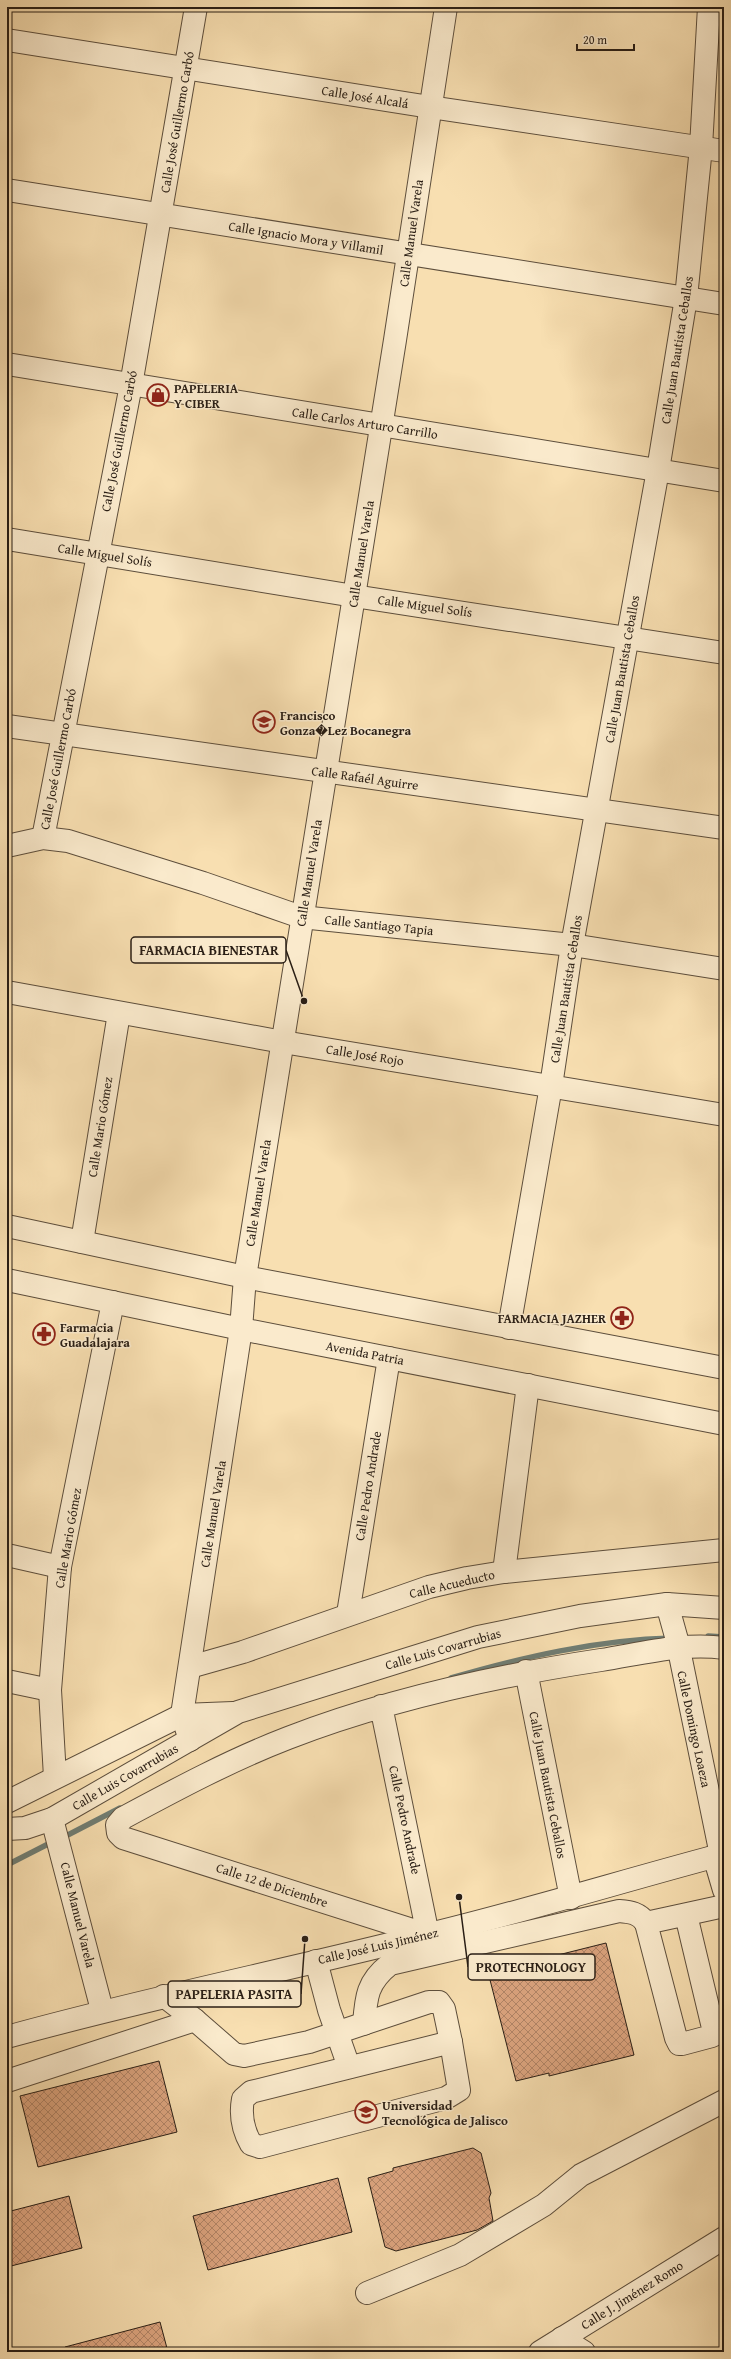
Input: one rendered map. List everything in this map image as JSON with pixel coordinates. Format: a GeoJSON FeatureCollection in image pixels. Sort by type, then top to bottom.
{"type":"FeatureCollection","features":[{"type":"Feature","properties":{"kind":"street","name":"Calle José Guillermo Carbó"},"geometry":{"type":"LineString","coordinates":[[7,846],[43,838],[97,553],[131,385],[196,7]]}},
{"type":"Feature","properties":{"kind":"street","name":"Calle Manuel Varela"},"geometry":{"type":"LineString","coordinates":[[190,1740],[182,1716],[241,1329],[245,1277],[382,425],[446,7]]}},
{"type":"Feature","properties":{"kind":"street","name":"Calle Juan Bautista Ceballos"},"geometry":{"type":"LineString","coordinates":[[509,1328],[551,1086],[572,945],[598,811],[658,470],[686,298],[701,147],[709,7]]}},
{"type":"Feature","properties":{"kind":"street","name":"Calle José Alcalá"},"geometry":{"type":"LineString","coordinates":[[7,40],[430,107],[724,151]]}},
{"type":"Feature","properties":{"kind":"street","name":"Calle Ignacio Mora y Villamil"},"geometry":{"type":"LineString","coordinates":[[7,190],[724,304]]}},
{"type":"Feature","properties":{"kind":"street","name":"Calle Carlos Arturo Carrillo"},"geometry":{"type":"LineString","coordinates":[[7,364],[724,481]]}},
{"type":"Feature","properties":{"kind":"street","name":"Calle Miguel Solís"},"geometry":{"type":"LineString","coordinates":[[7,539],[354,596],[628,636],[724,653]]}},
{"type":"Feature","properties":{"kind":"street","name":"Calle Rafaél Aguirre"},"geometry":{"type":"LineString","coordinates":[[7,726],[326,773],[724,828]]}},
{"type":"Feature","properties":{"kind":"street","name":"Calle Santiago Tapia"},"geometry":{"type":"LineString","coordinates":[[43,838],[68,841],[96,849],[203,883],[302,917],[572,945],[724,969]]}},
{"type":"Feature","properties":{"kind":"street","name":"Calle José Rojo"},"geometry":{"type":"LineString","coordinates":[[7,992],[283,1042],[724,1115]]}},
{"type":"Feature","properties":{"kind":"street","name":"Calle Mario Gómez"},"geometry":{"type":"LineString","coordinates":[[82,1242],[118,1012]]}},
{"type":"Feature","properties":{"kind":"street"},"geometry":{"type":"LineString","coordinates":[[7,1226],[245,1277],[724,1368]]}},
{"type":"Feature","properties":{"kind":"street","name":"Avenida Patria"},"geometry":{"type":"LineString","coordinates":[[7,1280],[241,1329],[724,1424]]}},
{"type":"Feature","properties":{"kind":"street","name":"Calle Mario Gómez"},"geometry":{"type":"LineString","coordinates":[[56,1777],[50,1690],[60,1567],[113,1302]]}},
{"type":"Feature","properties":{"kind":"street","name":"Calle Pedro Andrade"},"geometry":{"type":"LineString","coordinates":[[348,1614],[389,1358]]}},
{"type":"Feature","properties":{"kind":"street"},"geometry":{"type":"LineString","coordinates":[[504,1572],[528,1385]]}},
{"type":"Feature","properties":{"kind":"street","name":"Calle Acueducto"},"geometry":{"type":"LineString","coordinates":[[190,1667],[243,1652],[348,1614],[429,1587],[504,1572],[724,1550]]}},
{"type":"Feature","properties":{"kind":"street"},"geometry":{"type":"LineString","coordinates":[[7,1555],[60,1567]]}},
{"type":"Feature","properties":{"kind":"street","name":"Calle Luis Covarrubias"},"geometry":{"type":"LineString","coordinates":[[7,1829],[54,1826],[190,1740],[238,1712],[478,1636],[580,1616],[673,1629],[724,1608]]}},
{"type":"Feature","properties":{"kind":"street"},"geometry":{"type":"LineString","coordinates":[[381,1706],[526,1671],[673,1629],[724,1648]]}},
{"type":"Feature","properties":{"kind":"street","name":"Calle Domingo Loaeza"},"geometry":{"type":"LineString","coordinates":[[673,1629],[720,1855],[724,1890]]}},
{"type":"Feature","properties":{"kind":"street","name":"Calle Juan Bautista Ceballos"},"geometry":{"type":"LineString","coordinates":[[526,1671],[571,1898]]}},
{"type":"Feature","properties":{"kind":"street"},"geometry":{"type":"LineString","coordinates":[[7,1682],[50,1690]]}},
{"type":"Feature","properties":{"kind":"street","name":"Calle Pedro Andrade"},"geometry":{"type":"LineString","coordinates":[[381,1706],[428,1935]]}},
{"type":"Feature","properties":{"kind":"street","name":"Calle 12 de Diciembre"},"geometry":{"type":"LineString","coordinates":[[381,1706],[287,1738],[179,1788],[123,1818],[117,1825],[118,1833],[123,1838],[428,1935]]}},
{"type":"Feature","properties":{"kind":"street","name":"Calle Luis Covarrubias"},"geometry":{"type":"LineString","coordinates":[[7,1802],[182,1716],[238,1712]]}},
{"type":"Feature","properties":{"kind":"street","name":"Calle Manuel Varela"},"geometry":{"type":"LineString","coordinates":[[54,1826],[102,2010]]}},
{"type":"Feature","properties":{"kind":"street","name":"Calle José Luis Jiménez"},"geometry":{"type":"LineString","coordinates":[[7,2038],[102,2010],[428,1935],[571,1898],[720,1855]]}},
{"type":"Feature","properties":{"kind":"street"},"geometry":{"type":"LineString","coordinates":[[646,1923],[724,1906]]}},
{"type":"Feature","properties":{"kind":"street"},"geometry":{"type":"LineString","coordinates":[[364,2024],[366,1999],[371,1984],[378,1974],[390,1964],[618,1911],[632,1912],[642,1917],[646,1923],[676,2041],[682,2044],[712,2036],[714,2032],[686,1915]]}},
{"type":"Feature","properties":{"kind":"street"},"geometry":{"type":"LineString","coordinates":[[316,1961],[337,2034],[349,2068]]}},
{"type":"Feature","properties":{"kind":"street"},"geometry":{"type":"LineString","coordinates":[[164,1996],[195,2020],[234,2054],[244,2056],[309,2042],[337,2034],[429,2002],[439,2002],[444,2009],[451,2042],[459,2090],[446,2098],[260,2147],[251,2144],[246,2134],[241,2111],[243,2099],[251,2092],[451,2042]]}},
{"type":"Feature","properties":{"kind":"street"},"geometry":{"type":"LineString","coordinates":[[7,2081],[195,2020]]}},
{"type":"Feature","properties":{"kind":"street"},"geometry":{"type":"LineString","coordinates":[[367,2293],[460,2255],[544,2205],[581,2175],[724,2101]]}},
{"type":"Feature","properties":{"kind":"street","name":"Calle J. Jiménez Romo"},"geometry":{"type":"LineString","coordinates":[[540,2352],[724,2238]]}},
{"type":"Feature","properties":{"kind":"street"},"geometry":{"type":"LineString","coordinates":[[562,2338],[584,2352]]}},
{"type":"Feature","properties":{"kind":"building"},"geometry":{"type":"Polygon","coordinates":[[[606,1943],[634,2055],[549,2076],[549,2073],[516,2081],[489,1976],[523,1968],[522,1964],[606,1943]]]}},
{"type":"Feature","properties":{"kind":"building"},"geometry":{"type":"Polygon","coordinates":[[[159,2061],[177,2132],[38,2167],[20,2096],[159,2061]]]}},
{"type":"Feature","properties":{"kind":"building"},"geometry":{"type":"Polygon","coordinates":[[[473,2148],[481,2153],[491,2193],[489,2198],[493,2221],[477,2230],[396,2251],[385,2247],[368,2178],[393,2171],[393,2168],[473,2148]]]}},
{"type":"Feature","properties":{"kind":"building"},"geometry":{"type":"Polygon","coordinates":[[[338,2178],[352,2232],[208,2270],[193,2216],[338,2178]]]}},
{"type":"Feature","properties":{"kind":"building"},"geometry":{"type":"Polygon","coordinates":[[[69,2196],[82,2248],[7,2267],[7,2212],[69,2196]]]}},
{"type":"Feature","properties":{"kind":"building"},"geometry":{"type":"Polygon","coordinates":[[[160,2322],[168,2352],[66,2352],[65,2347],[160,2322]]]}},
{"type":"Feature","properties":{"kind":"waterway"},"geometry":{"type":"LineString","coordinates":[[708,1636],[724,1637]]}},
{"type":"Feature","properties":{"kind":"waterway"},"geometry":{"type":"LineString","coordinates":[[451,1678],[505,1663],[560,1651],[616,1642],[672,1638]]}},
{"type":"Feature","properties":{"kind":"waterway"},"geometry":{"type":"LineString","coordinates":[[62,1838],[120,1808]]}},
{"type":"Feature","properties":{"kind":"waterway"},"geometry":{"type":"LineString","coordinates":[[7,1865],[54,1841]]}},
{"type":"Feature","properties":{"kind":"place","name":"PAPELERIA Y CIBER"},"geometry":{"type":"Point","coordinates":[158,395]}},
{"type":"Feature","properties":{"kind":"place","name":"Francisco Gonza�Lez Bocanegra"},"geometry":{"type":"Point","coordinates":[264,722]}},
{"type":"Feature","properties":{"kind":"place","name":"FARMACIA BIENESTAR"},"geometry":{"type":"Point","coordinates":[304,1001]}},
{"type":"Feature","properties":{"kind":"place","name":"FARMACIA JAZHER"},"geometry":{"type":"Point","coordinates":[622,1318]}},
{"type":"Feature","properties":{"kind":"place","name":"Farmacia Guadalajara"},"geometry":{"type":"Point","coordinates":[44,1334]}},
{"type":"Feature","properties":{"kind":"place","name":"PROTECHNOLOGY"},"geometry":{"type":"Point","coordinates":[459,1897]}},
{"type":"Feature","properties":{"kind":"place","name":"PAPELERIA PASITA"},"geometry":{"type":"Point","coordinates":[305,1939]}},
{"type":"Feature","properties":{"kind":"place","name":"Universidad Tecnológica de Jalisco"},"geometry":{"type":"Point","coordinates":[366,2112]}}]}
